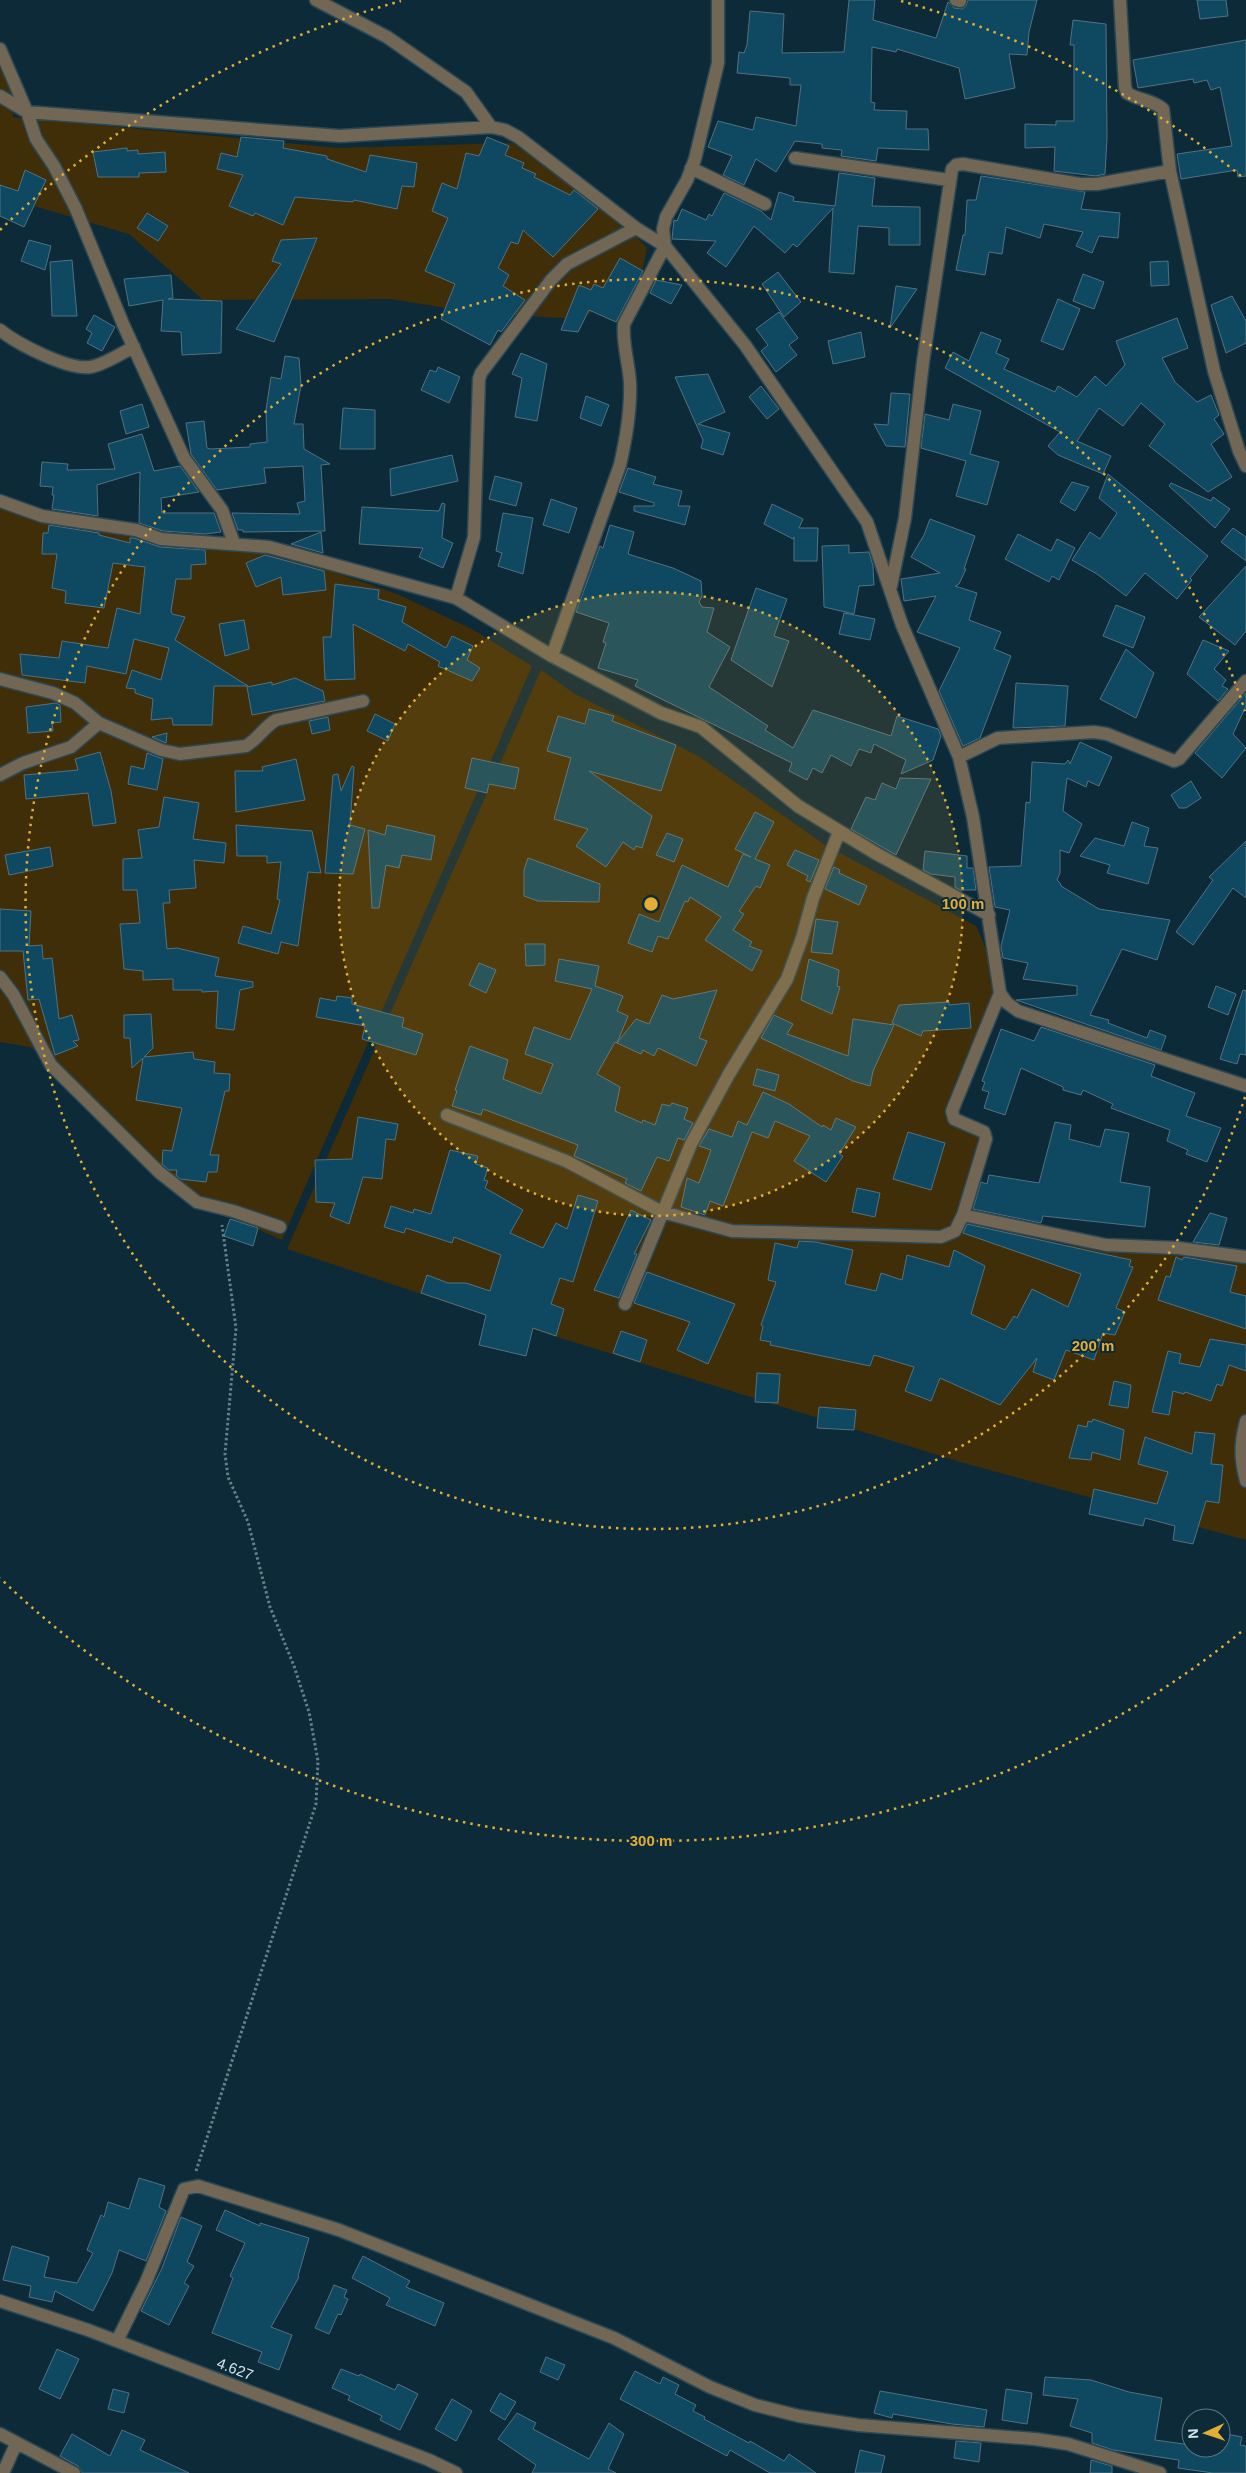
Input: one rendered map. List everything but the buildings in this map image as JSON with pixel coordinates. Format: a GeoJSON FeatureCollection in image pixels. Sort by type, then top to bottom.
{"type":"FeatureCollection","features":[{"type":"Feature","properties":{"kind":"street"},"geometry":{"type":"LineString","coordinates":[[316,0],[387,37],[466,92],[491,127]]}},
{"type":"Feature","properties":{"kind":"street"},"geometry":{"type":"LineString","coordinates":[[552,656],[620,465],[626,440],[630,382],[623,334],[624,324],[665,246],[663,229],[666,217],[691,168],[718,63],[718,0]]}},
{"type":"Feature","properties":{"kind":"street"},"geometry":{"type":"LineString","coordinates":[[1120,0],[1125,87],[1127,93],[1133,97],[1157,104],[1163,108],[1170,171],[1214,371],[1239,451],[1246,466]]}},
{"type":"Feature","properties":{"kind":"street"},"geometry":{"type":"LineString","coordinates":[[0,49],[27,112],[36,139],[54,166],[76,209],[134,347],[184,458],[222,510],[234,543]]}},
{"type":"Feature","properties":{"kind":"street"},"geometry":{"type":"LineString","coordinates":[[0,96],[27,112],[340,136],[491,127],[505,130],[518,137],[636,228],[665,246],[745,344],[867,522],[891,586],[902,625],[959,757],[973,816],[1000,992],[1006,1003],[1018,1011],[1246,1086]]}},
{"type":"Feature","properties":{"kind":"street"},"geometry":{"type":"LineString","coordinates":[[795,158],[949,180]]}},
{"type":"Feature","properties":{"kind":"street"},"geometry":{"type":"LineString","coordinates":[[891,586],[905,518],[923,362],[952,169],[956,165],[963,164],[1080,184],[1097,184],[1170,171]]}},
{"type":"Feature","properties":{"kind":"street"},"geometry":{"type":"LineString","coordinates":[[691,168],[765,204]]}},
{"type":"Feature","properties":{"kind":"street"},"geometry":{"type":"LineString","coordinates":[[456,598],[474,537],[479,378],[481,373],[551,280],[567,264],[636,228]]}},
{"type":"Feature","properties":{"kind":"street"},"geometry":{"type":"LineString","coordinates":[[0,330],[43,356],[81,366],[91,367],[134,347]]}},
{"type":"Feature","properties":{"kind":"street"},"geometry":{"type":"LineString","coordinates":[[0,501],[42,516],[136,530],[161,539],[269,547],[309,556],[456,598],[552,656],[661,714],[701,727],[798,806],[840,832],[989,915]]}},
{"type":"Feature","properties":{"kind":"street"},"geometry":{"type":"LineString","coordinates":[[0,678],[53,693],[75,703],[99,723],[161,750],[180,754],[246,746],[254,741],[267,725],[276,720],[363,701]]}},
{"type":"Feature","properties":{"kind":"street"},"geometry":{"type":"LineString","coordinates":[[959,757],[998,738],[1094,732],[1107,734],[1174,761],[1179,759],[1246,681]]}},
{"type":"Feature","properties":{"kind":"street"},"geometry":{"type":"LineString","coordinates":[[0,775],[23,764],[71,747],[99,723]]}},
{"type":"Feature","properties":{"kind":"street"},"geometry":{"type":"LineString","coordinates":[[625,1304],[676,1176],[729,1074],[787,979],[802,938],[813,898],[840,832]]}},
{"type":"Feature","properties":{"kind":"street"},"geometry":{"type":"LineString","coordinates":[[0,977],[13,994],[51,1066],[180,1190],[196,1202],[280,1228]]}},
{"type":"Feature","properties":{"kind":"street"},"geometry":{"type":"LineString","coordinates":[[447,1115],[566,1161],[662,1212],[732,1231],[941,1237],[955,1231],[963,1216],[986,1139],[984,1132],[954,1119],[952,1111],[1000,992]]}},
{"type":"Feature","properties":{"kind":"street"},"geometry":{"type":"LineString","coordinates":[[963,1216],[1106,1245],[1178,1248],[1246,1257]]}},
{"type":"Feature","properties":{"kind":"street"},"geometry":{"type":"LineString","coordinates":[[1246,1421],[1240,1442],[1241,1462],[1246,1481]]}},
{"type":"Feature","properties":{"kind":"street"},"geometry":{"type":"LineString","coordinates":[[117,2341],[146,2282],[184,2188],[192,2186],[339,2230],[614,2338],[710,2387],[755,2405],[799,2416],[858,2425],[1035,2439],[1068,2444],[1160,2473]]}},
{"type":"Feature","properties":{"kind":"street","name":"4.627"},"geometry":{"type":"LineString","coordinates":[[0,2301],[117,2341],[429,2460],[456,2473]]}},
{"type":"Feature","properties":{"kind":"street"},"geometry":{"type":"LineString","coordinates":[[0,2434],[74,2473]]}},
{"type":"Feature","properties":{"kind":"street"},"geometry":{"type":"LineString","coordinates":[[3,2473],[16,2444]]}},
{"type":"Feature","properties":{"kind":"street"},"geometry":{"type":"LineString","coordinates":[[425,2473],[429,2460]]}},
{"type":"Feature","properties":{"kind":"path"},"geometry":{"type":"LineString","coordinates":[[192,2186],[316,1804],[318,1761],[309,1712],[294,1666],[270,1607],[248,1522],[228,1477],[225,1454],[236,1328],[220,1213],[213,1206]]}},
{"type":"Feature","properties":{"kind":"shaded area"},"geometry":{"type":"Polygon","coordinates":[[[0,65],[10,89],[13,117],[339,148],[513,143],[625,225],[647,248],[643,268],[628,295],[578,319],[476,313],[391,299],[203,300],[129,234],[0,196],[0,65]]]}},
{"type":"Feature","properties":{"kind":"shaded area"},"geometry":{"type":"Polygon","coordinates":[[[0,506],[69,525],[154,542],[257,552],[293,558],[397,594],[472,629],[532,666],[282,1240],[220,1213],[164,1171],[67,1072],[30,1047],[0,1042],[0,506]]]}},
{"type":"Feature","properties":{"kind":"shaded area"},"geometry":{"type":"Polygon","coordinates":[[[541,670],[575,694],[698,756],[825,845],[976,926],[989,956],[993,999],[950,1109],[981,1139],[957,1218],[1065,1245],[1201,1256],[1246,1262],[1246,1540],[960,1462],[448,1303],[287,1249],[541,670]]]}}]}
